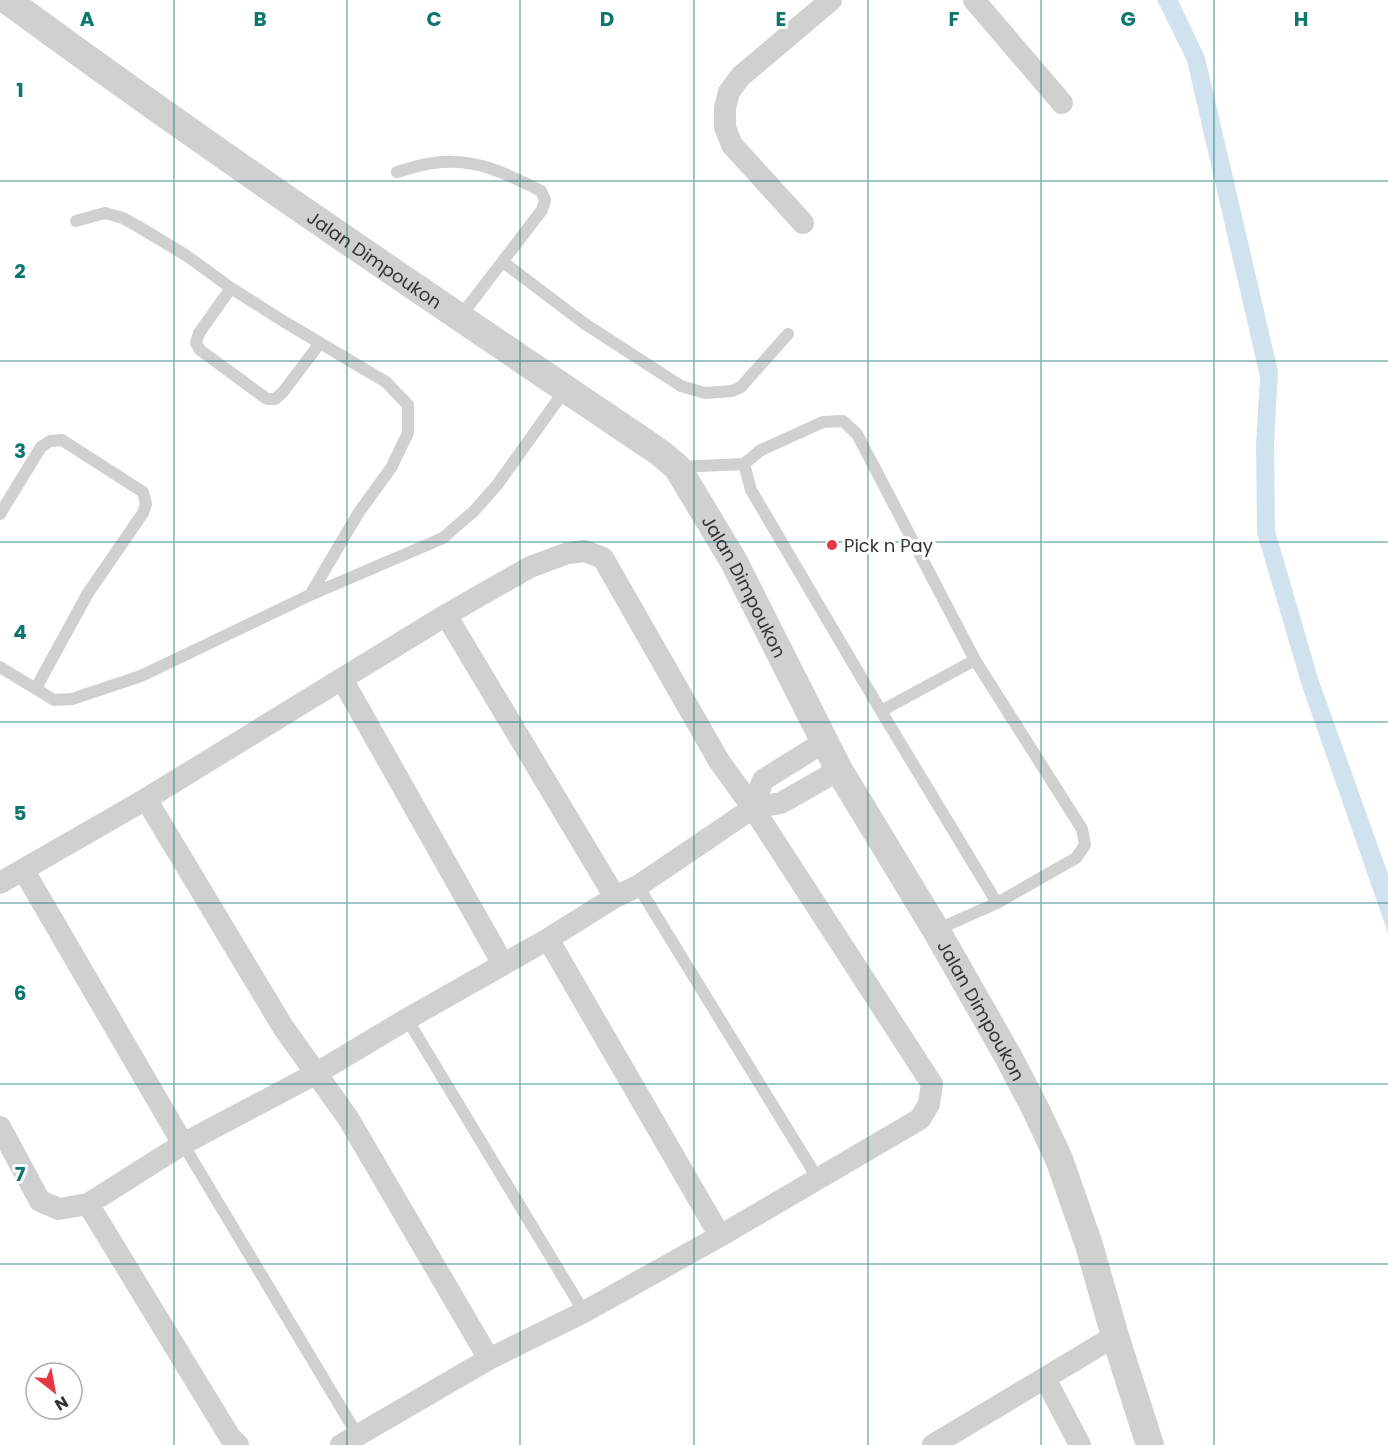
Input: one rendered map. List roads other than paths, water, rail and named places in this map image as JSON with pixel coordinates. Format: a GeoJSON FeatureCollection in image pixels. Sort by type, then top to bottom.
{"type":"FeatureCollection","features":[{"type":"Feature","properties":{"kind":"street","name":"Jalan Dimpoukon"},"geometry":{"type":"LineString","coordinates":[[7,0],[303,212],[677,466],[733,560],[839,770],[936,930],[1009,1058],[1059,1159],[1089,1245],[1150,1445]]}},
{"type":"Feature","properties":{"kind":"street"},"geometry":{"type":"LineString","coordinates":[[803,223],[732,145],[725,128],[725,108],[729,92],[741,76],[831,0]]}},
{"type":"Feature","properties":{"kind":"street"},"geometry":{"type":"LineString","coordinates":[[974,0],[1062,103]]}},
{"type":"Feature","properties":{"kind":"street"},"geometry":{"type":"LineString","coordinates":[[0,883],[146,799],[446,615],[530,567],[568,554],[585,551],[603,558],[719,761],[753,808],[932,1084],[929,1104],[920,1119],[818,1179],[584,1312],[489,1359],[350,1441]]}},
{"type":"Feature","properties":{"kind":"street"},"geometry":{"type":"LineString","coordinates":[[446,615],[615,897]]}},
{"type":"Feature","properties":{"kind":"street"},"geometry":{"type":"LineString","coordinates":[[342,679],[503,964]]}},
{"type":"Feature","properties":{"kind":"street"},"geometry":{"type":"LineString","coordinates":[[753,808],[763,780],[824,742]]}},
{"type":"Feature","properties":{"kind":"street"},"geometry":{"type":"LineString","coordinates":[[0,1127],[40,1201],[59,1209],[88,1204],[183,1144],[317,1073],[548,939],[615,897],[638,886],[753,808],[781,803],[839,770]]}},
{"type":"Feature","properties":{"kind":"street"},"geometry":{"type":"LineString","coordinates":[[146,799],[283,1027],[348,1118],[489,1359]]}},
{"type":"Feature","properties":{"kind":"street"},"geometry":{"type":"LineString","coordinates":[[24,871],[183,1144]]}},
{"type":"Feature","properties":{"kind":"street"},"geometry":{"type":"LineString","coordinates":[[548,939],[720,1236]]}},
{"type":"Feature","properties":{"kind":"street"},"geometry":{"type":"LineString","coordinates":[[88,1204],[224,1427],[238,1445]]}},
{"type":"Feature","properties":{"kind":"street"},"geometry":{"type":"LineString","coordinates":[[933,1445],[1115,1336]]}},
{"type":"Feature","properties":{"kind":"street"},"geometry":{"type":"LineString","coordinates":[[1045,1377],[1080,1445]]}},
{"type":"Feature","properties":{"kind":"lane"},"geometry":{"type":"LineString","coordinates":[[397,172],[434,162],[476,164],[500,170],[541,191],[545,200],[542,210],[460,317]]}},
{"type":"Feature","properties":{"kind":"lane"},"geometry":{"type":"LineString","coordinates":[[76,221],[105,213],[123,218],[187,256],[231,288],[386,382],[408,405],[408,433],[391,468],[359,512],[310,595]]}},
{"type":"Feature","properties":{"kind":"lane"},"geometry":{"type":"LineString","coordinates":[[503,262],[585,324],[681,386],[705,393],[732,391],[741,387],[788,334]]}},
{"type":"Feature","properties":{"kind":"lane"},"geometry":{"type":"LineString","coordinates":[[231,288],[199,333],[196,343],[200,350],[267,399],[275,399],[283,392],[320,343]]}},
{"type":"Feature","properties":{"kind":"lane"},"geometry":{"type":"LineString","coordinates":[[0,667],[54,700],[72,699],[161,666],[310,595],[443,538],[474,511],[497,485],[565,390]]}},
{"type":"Feature","properties":{"kind":"lane"},"geometry":{"type":"LineString","coordinates":[[677,466],[744,464],[761,450],[823,422],[843,421],[857,434],[975,660],[1082,829],[1085,845],[1076,858],[997,903],[936,930]]}},
{"type":"Feature","properties":{"kind":"lane"},"geometry":{"type":"LineString","coordinates":[[0,514],[41,447],[50,441],[63,440],[143,492],[146,504],[143,513],[88,593],[36,688]]}},
{"type":"Feature","properties":{"kind":"lane"},"geometry":{"type":"LineString","coordinates":[[744,464],[751,490],[997,903]]}},
{"type":"Feature","properties":{"kind":"lane"},"geometry":{"type":"LineString","coordinates":[[881,711],[975,660]]}},
{"type":"Feature","properties":{"kind":"lane"},"geometry":{"type":"LineString","coordinates":[[638,886],[818,1179]]}},
{"type":"Feature","properties":{"kind":"lane"},"geometry":{"type":"LineString","coordinates":[[407,1019],[584,1312]]}},
{"type":"Feature","properties":{"kind":"lane"},"geometry":{"type":"LineString","coordinates":[[183,1144],[350,1441]]}},
{"type":"Feature","properties":{"kind":"water"},"geometry":{"type":"Polygon","coordinates":[[[1157,0],[1178,0],[1205,57],[1278,371],[1274,443],[1275,530],[1318,678],[1388,874],[1388,933],[1302,686],[1257,533],[1256,445],[1260,377],[1187,61],[1157,0]]]}},
{"type":"Feature","properties":{"kind":"place","name":"Pick n Pay"},"geometry":{"type":"Point","coordinates":[832,545]}}]}
